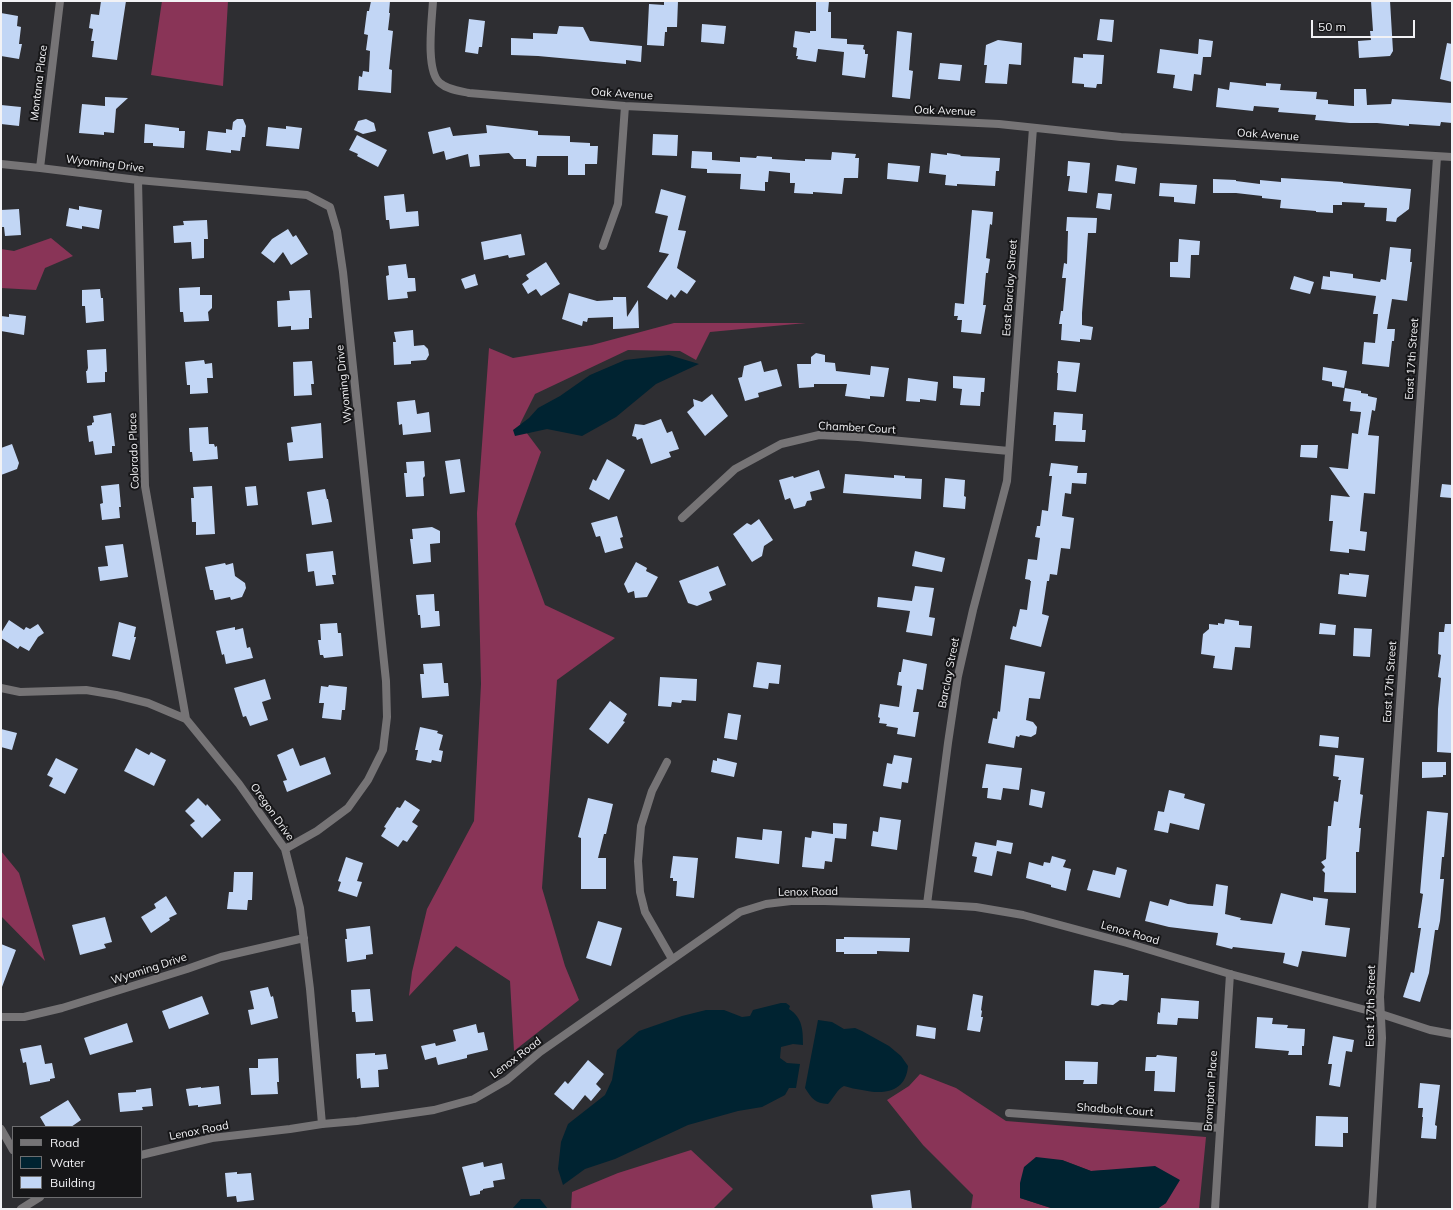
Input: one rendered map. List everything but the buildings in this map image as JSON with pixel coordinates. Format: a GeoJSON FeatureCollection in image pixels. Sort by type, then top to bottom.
{"type":"FeatureCollection","features":[{"type":"Feature","properties":{"kind":"street","name":"Montana Place"},"geometry":{"type":"LineString","coordinates":[[40,168],[60,1]]}},
{"type":"Feature","properties":{"kind":"street","name":"Oak Avenue"},"geometry":{"type":"LineString","coordinates":[[433,1],[430,57],[433,71],[439,83],[454,90],[469,93],[625,106],[998,124],[1128,137],[1452,157]]}},
{"type":"Feature","properties":{"kind":"street"},"geometry":{"type":"LineString","coordinates":[[603,246],[618,204],[625,106]]}},
{"type":"Feature","properties":{"kind":"street","name":"East Barclay Street"},"geometry":{"type":"LineString","coordinates":[[1009,451],[1033,128]]}},
{"type":"Feature","properties":{"kind":"street","name":"East 17th Street"},"geometry":{"type":"LineString","coordinates":[[1372,1209],[1382,1038],[1381,989],[1436,157]]}},
{"type":"Feature","properties":{"kind":"street","name":"Wyoming Drive"},"geometry":{"type":"LineString","coordinates":[[1,164],[138,180],[307,195],[330,207],[337,231],[344,280],[385,665],[388,718],[383,750],[368,780],[348,808],[317,831],[286,849]]}},
{"type":"Feature","properties":{"kind":"street","name":"Colorado Place"},"geometry":{"type":"LineString","coordinates":[[138,180],[145,486],[186,719]]}},
{"type":"Feature","properties":{"kind":"street","name":"Chamber Court"},"geometry":{"type":"LineString","coordinates":[[682,518],[735,469],[782,444],[819,435],[858,437],[1009,451]]}},
{"type":"Feature","properties":{"kind":"street","name":"Barclay Street"},"geometry":{"type":"LineString","coordinates":[[927,904],[958,676],[973,610],[1008,482],[1009,451]]}},
{"type":"Feature","properties":{"kind":"street","name":"Oregon Drive"},"geometry":{"type":"LineString","coordinates":[[1,688],[20,692],[86,690],[116,695],[148,703],[186,719],[238,784],[286,849],[300,908],[304,938],[322,1124]]}},
{"type":"Feature","properties":{"kind":"street"},"geometry":{"type":"LineString","coordinates":[[667,762],[652,791],[640,826],[638,861],[640,892],[645,912],[672,959]]}},
{"type":"Feature","properties":{"kind":"street","name":"Lenox Road"},"geometry":{"type":"LineString","coordinates":[[142,1155],[212,1138],[322,1124],[357,1122],[434,1110],[474,1099],[507,1080],[540,1052],[740,912],[766,904],[791,901],[927,904],[976,907],[1023,915],[1127,943],[1230,974],[1381,1014],[1430,1030],[1452,1034]]}},
{"type":"Feature","properties":{"kind":"street","name":"Wyoming Drive"},"geometry":{"type":"LineString","coordinates":[[1,1017],[24,1017],[62,1008],[221,957],[304,938]]}},
{"type":"Feature","properties":{"kind":"street","name":"Brompton Place"},"geometry":{"type":"LineString","coordinates":[[1215,1209],[1230,974]]}},
{"type":"Feature","properties":{"kind":"street","name":"Shadbolt Court"},"geometry":{"type":"LineString","coordinates":[[1009,1113],[1220,1128]]}},
{"type":"Feature","properties":{"kind":"street"},"geometry":{"type":"LineString","coordinates":[[1,1129],[12,1148]]}},
{"type":"Feature","properties":{"kind":"street"},"geometry":{"type":"LineString","coordinates":[[21,1209],[38,1198]]}},
{"type":"Feature","properties":{"kind":"shaded area"},"geometry":{"type":"Polygon","coordinates":[[[162,1],[228,1],[223,86],[151,75],[162,1]]]}},
{"type":"Feature","properties":{"kind":"shaded area"},"geometry":{"type":"Polygon","coordinates":[[[51,238],[73,256],[45,268],[36,290],[1,288],[1,249],[14,251],[51,238]]]}},
{"type":"Feature","properties":{"kind":"shaded area"},"geometry":{"type":"Polygon","coordinates":[[[674,323],[806,323],[710,332],[696,360],[680,351],[628,350],[535,394],[520,424],[541,452],[515,524],[545,605],[615,638],[557,680],[542,888],[565,966],[579,1000],[514,1051],[510,981],[456,946],[409,996],[412,972],[427,909],[474,821],[481,684],[477,513],[489,348],[513,358],[592,345],[674,323]]]}},
{"type":"Feature","properties":{"kind":"shaded area"},"geometry":{"type":"Polygon","coordinates":[[[1,851],[19,873],[45,961],[1,916],[1,851]]]}},
{"type":"Feature","properties":{"kind":"shaded area"},"geometry":{"type":"Polygon","coordinates":[[[920,1074],[956,1088],[1006,1121],[1206,1137],[1199,1209],[1157,1209],[1166,1203],[1115,1170],[1091,1171],[1062,1160],[1020,1198],[1054,1209],[971,1209],[973,1195],[923,1145],[887,1100],[909,1086],[920,1074]]]}},
{"type":"Feature","properties":{"kind":"shaded area"},"geometry":{"type":"Polygon","coordinates":[[[691,1150],[733,1189],[713,1209],[571,1209],[572,1192],[618,1173],[691,1150]]]}},
{"type":"Feature","properties":{"kind":"water"},"geometry":{"type":"Polygon","coordinates":[[[669,355],[699,364],[656,384],[616,417],[582,436],[547,429],[515,436],[513,430],[529,418],[538,408],[560,396],[590,375],[625,360],[669,355]]]}},
{"type":"Feature","properties":{"kind":"water"},"geometry":{"type":"Polygon","coordinates":[[[786,1003],[790,1006],[789,1009],[800,1021],[802,1030],[803,1045],[793,1044],[781,1047],[780,1058],[787,1063],[800,1064],[796,1088],[789,1088],[785,1095],[762,1107],[738,1111],[688,1125],[615,1159],[585,1169],[563,1185],[558,1169],[561,1142],[568,1124],[605,1095],[612,1080],[617,1050],[639,1031],[682,1016],[706,1010],[724,1010],[742,1017],[750,1016],[753,1010],[786,1003]]]}},
{"type":"Feature","properties":{"kind":"water"},"geometry":{"type":"Polygon","coordinates":[[[818,1020],[832,1022],[844,1029],[855,1028],[889,1046],[901,1056],[908,1066],[903,1081],[892,1090],[878,1092],[844,1086],[839,1089],[828,1104],[820,1103],[814,1100],[805,1088],[818,1020]]]}},
{"type":"Feature","properties":{"kind":"water"},"geometry":{"type":"Polygon","coordinates":[[[1036,1157],[1062,1160],[1091,1171],[1155,1166],[1180,1180],[1166,1203],[1157,1209],[1054,1209],[1020,1198],[1020,1183],[1024,1167],[1036,1157]]]}},
{"type":"Feature","properties":{"kind":"water"},"geometry":{"type":"Polygon","coordinates":[[[521,1199],[540,1199],[548,1209],[512,1209],[521,1199]]]}}]}
